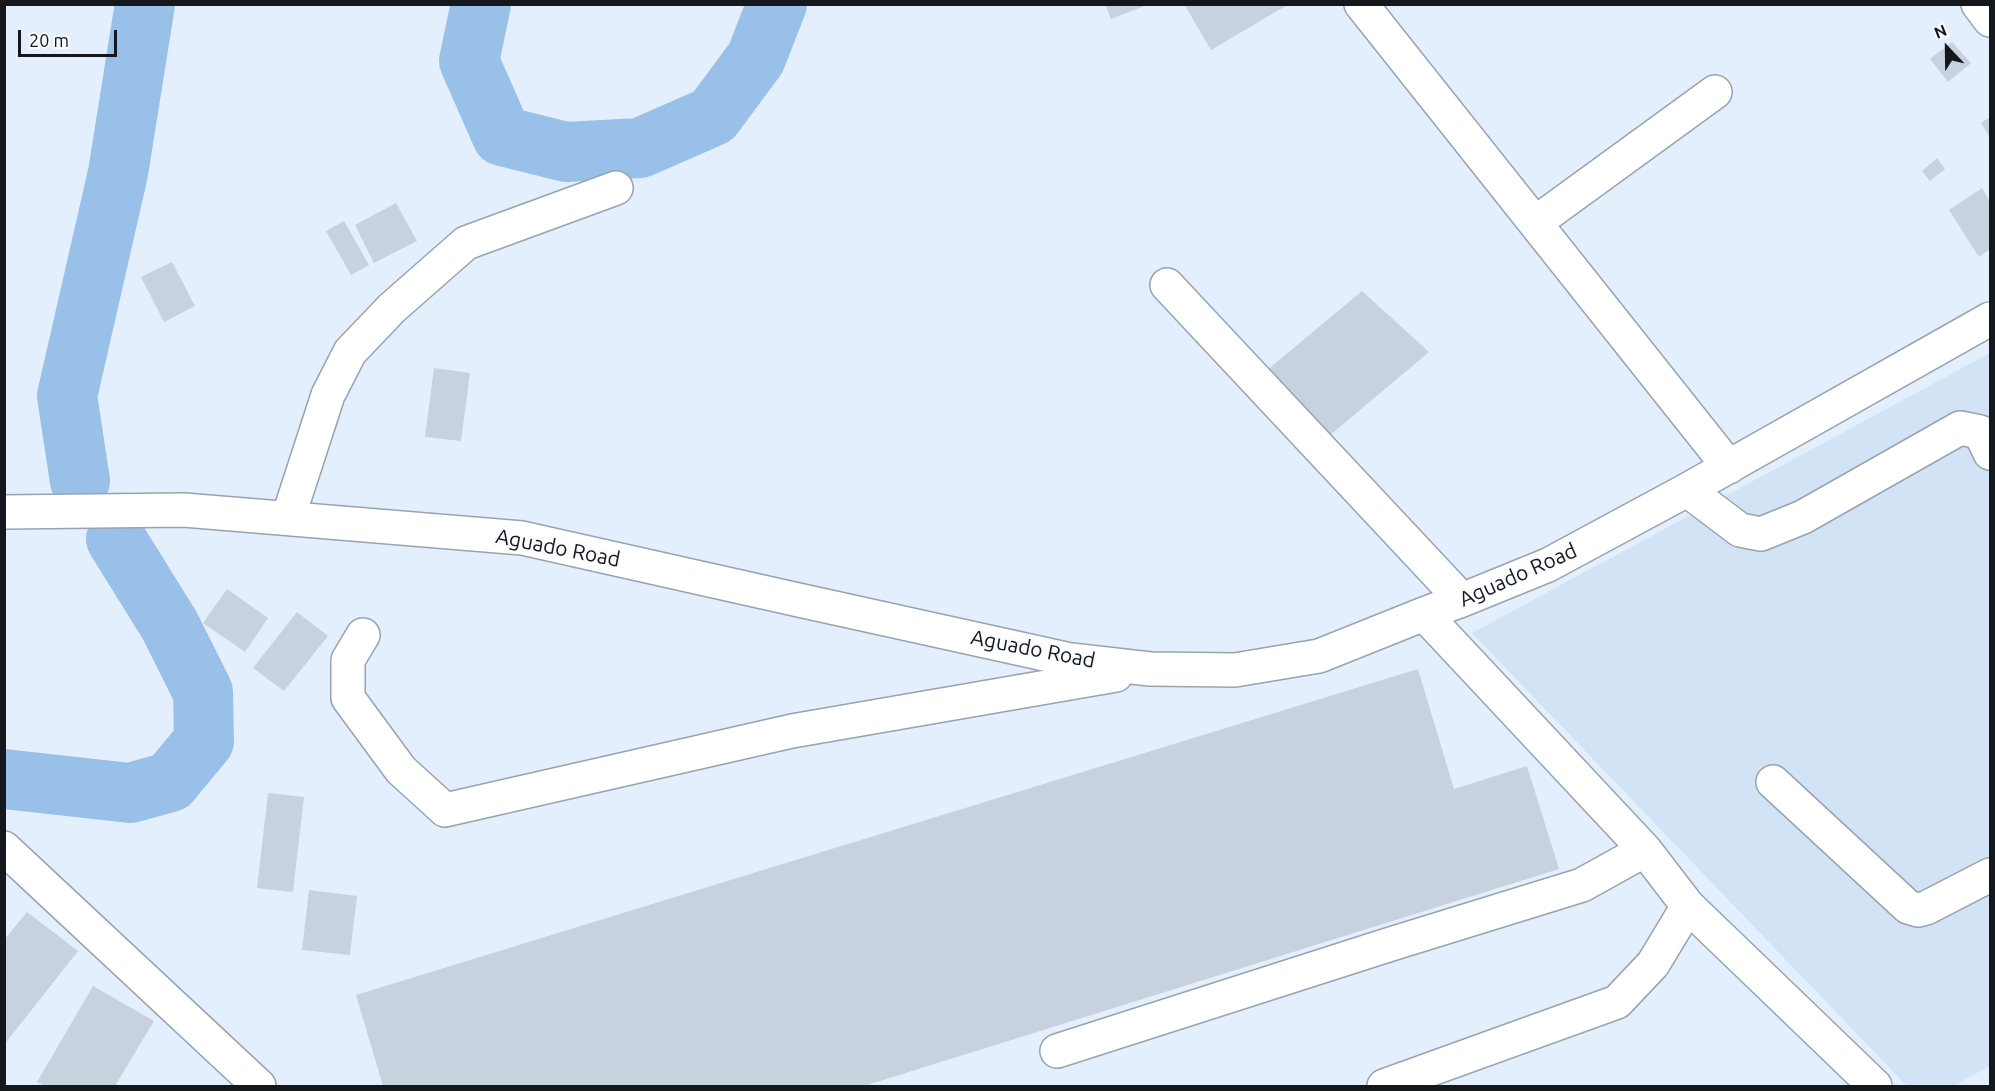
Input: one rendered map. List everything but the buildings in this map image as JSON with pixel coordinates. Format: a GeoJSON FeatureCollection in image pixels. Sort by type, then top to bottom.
{"type":"FeatureCollection","features":[{"type":"Feature","properties":{"kind":"street"},"geometry":{"type":"LineString","coordinates":[[1361,4],[1729,467]]}},
{"type":"Feature","properties":{"kind":"street"},"geometry":{"type":"LineString","coordinates":[[1978,4],[1990,20]]}},
{"type":"Feature","properties":{"kind":"street"},"geometry":{"type":"LineString","coordinates":[[1535,223],[1715,92]]}},
{"type":"Feature","properties":{"kind":"street"},"geometry":{"type":"LineString","coordinates":[[288,519],[328,395],[350,352],[392,308],[466,243],[616,188]]}},
{"type":"Feature","properties":{"kind":"street"},"geometry":{"type":"LineString","coordinates":[[1167,285],[1462,600]]}},
{"type":"Feature","properties":{"kind":"street","name":"Aguado Road"},"geometry":{"type":"LineString","coordinates":[[4,512],[184,510],[522,538],[1071,660],[1150,669],[1235,670],[1319,656],[1548,565],[1729,467],[1990,319]]}},
{"type":"Feature","properties":{"kind":"street"},"geometry":{"type":"LineString","coordinates":[[1687,490],[1740,530],[1761,534],[1784,527],[1803,517],[1960,428],[1980,432],[1990,453]]}},
{"type":"Feature","properties":{"kind":"street"},"geometry":{"type":"LineString","coordinates":[[1424,614],[1645,850],[1688,906],[1875,1086]]}},
{"type":"Feature","properties":{"kind":"street"},"geometry":{"type":"LineString","coordinates":[[363,635],[348,660],[348,698],[401,770],[445,810],[792,731],[1150,669]]}},
{"type":"Feature","properties":{"kind":"street"},"geometry":{"type":"LineString","coordinates":[[1773,782],[1908,907],[1918,910],[1926,908],[1990,875]]}},
{"type":"Feature","properties":{"kind":"street"},"geometry":{"type":"LineString","coordinates":[[4,848],[258,1086]]}},
{"type":"Feature","properties":{"kind":"street"},"geometry":{"type":"LineString","coordinates":[[1057,1051],[1582,885],[1645,850]]}},
{"type":"Feature","properties":{"kind":"street"},"geometry":{"type":"LineString","coordinates":[[1384,1086],[1617,1002],[1653,964],[1688,906]]}},
{"type":"Feature","properties":{"kind":"shaded area"},"geometry":{"type":"Polygon","coordinates":[[[1990,353],[1990,1066],[1953,1086],[1907,1086],[1472,633],[1990,353]]]}},
{"type":"Feature","properties":{"kind":"waterway"},"geometry":{"type":"LineString","coordinates":[[80,481],[67,396],[118,173],[145,4]]}},
{"type":"Feature","properties":{"kind":"waterway"},"geometry":{"type":"LineString","coordinates":[[481,4],[469,61],[502,136],[566,152],[640,148],[713,116],[756,58],[777,4]]}},
{"type":"Feature","properties":{"kind":"waterway"},"geometry":{"type":"LineString","coordinates":[[4,779],[130,793],[170,782],[204,741],[203,692],[170,626],[116,539]]}}]}
